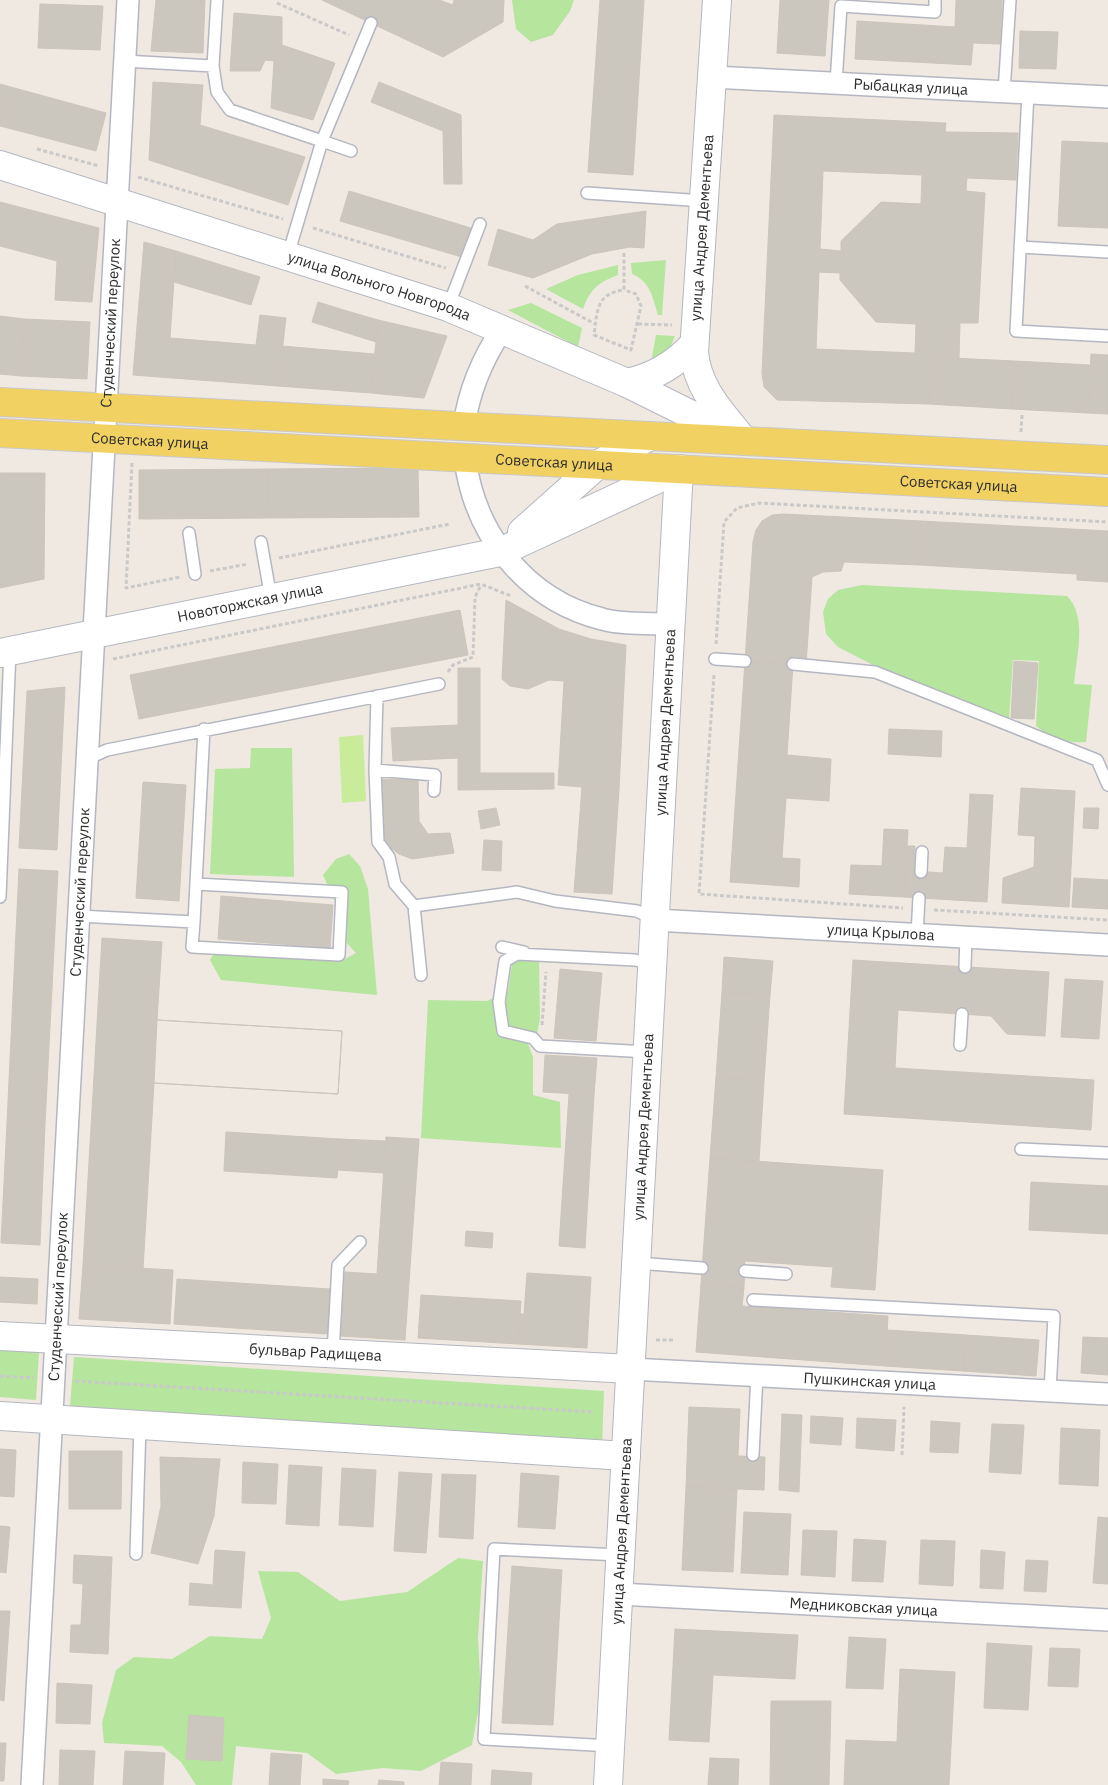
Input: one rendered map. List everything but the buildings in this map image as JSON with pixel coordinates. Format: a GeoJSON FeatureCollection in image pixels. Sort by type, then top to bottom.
{"type":"FeatureCollection","features":[{"type":"Feature","properties":{"kind":"main road","name":"Советская улица"},"geometry":{"type":"LineString","coordinates":[[0,402],[1108,460]]}},
{"type":"Feature","properties":{"kind":"main road","name":"Советская улица"},"geometry":{"type":"LineString","coordinates":[[0,433],[1108,492]]}},
{"type":"Feature","properties":{"kind":"street","name":"Студенческий переулок"},"geometry":{"type":"LineString","coordinates":[[32,1785],[128,0]]}},
{"type":"Feature","properties":{"kind":"street","name":"улица Андрея Дементьева"},"geometry":{"type":"LineString","coordinates":[[717,0],[694,344],[696,368],[706,391],[744,441]]}},
{"type":"Feature","properties":{"kind":"street","name":"Рыбацкая улица"},"geometry":{"type":"LineString","coordinates":[[712,76],[1108,97]]}},
{"type":"Feature","properties":{"kind":"street","name":"улица Вольного Новгорода"},"geometry":{"type":"LineString","coordinates":[[0,165],[448,307],[503,328],[627,383],[744,441]]}},
{"type":"Feature","properties":{"kind":"street"},"geometry":{"type":"LineString","coordinates":[[464,426],[470,396],[478,372],[503,328]]}},
{"type":"Feature","properties":{"kind":"street"},"geometry":{"type":"LineString","coordinates":[[627,383],[664,369],[694,344]]}},
{"type":"Feature","properties":{"kind":"street"},"geometry":{"type":"LineString","coordinates":[[500,552],[598,465],[650,436]]}},
{"type":"Feature","properties":{"kind":"street"},"geometry":{"type":"LineString","coordinates":[[465,458],[475,504],[484,526],[500,552],[534,586],[580,612],[605,620],[671,624]]}},
{"type":"Feature","properties":{"kind":"street","name":"улица Андрея Дементьева"},"geometry":{"type":"LineString","coordinates":[[608,1785],[679,469]]}},
{"type":"Feature","properties":{"kind":"street","name":"Новоторжская улица"},"geometry":{"type":"LineString","coordinates":[[5,652],[500,552],[679,469]]}},
{"type":"Feature","properties":{"kind":"street","name":"улица Крылова"},"geometry":{"type":"LineString","coordinates":[[655,920],[1108,945]]}},
{"type":"Feature","properties":{"kind":"street","name":"бульвар Радищева"},"geometry":{"type":"LineString","coordinates":[[0,1336],[631,1369]]}},
{"type":"Feature","properties":{"kind":"street","name":"Пушкинская улица"},"geometry":{"type":"LineString","coordinates":[[631,1369],[1108,1394]]}},
{"type":"Feature","properties":{"kind":"street"},"geometry":{"type":"LineString","coordinates":[[0,1416],[626,1456]]}},
{"type":"Feature","properties":{"kind":"street","name":"Медниковская улица"},"geometry":{"type":"LineString","coordinates":[[619,1594],[1108,1620]]}},
{"type":"Feature","properties":{"kind":"lane"},"geometry":{"type":"LineString","coordinates":[[217,0],[213,66],[217,92],[230,110],[351,151]]}},
{"type":"Feature","properties":{"kind":"lane"},"geometry":{"type":"LineString","coordinates":[[836,83],[841,3],[934,12],[935,0]]}},
{"type":"Feature","properties":{"kind":"lane"},"geometry":{"type":"LineString","coordinates":[[1004,92],[1010,0]]}},
{"type":"Feature","properties":{"kind":"lane"},"geometry":{"type":"LineString","coordinates":[[288,255],[322,141],[370,23]]}},
{"type":"Feature","properties":{"kind":"lane"},"geometry":{"type":"LineString","coordinates":[[124,61],[213,66]]}},
{"type":"Feature","properties":{"kind":"lane"},"geometry":{"type":"LineString","coordinates":[[1028,93],[1016,331],[1108,336]]}},
{"type":"Feature","properties":{"kind":"lane"},"geometry":{"type":"LineString","coordinates":[[587,193],[704,201]]}},
{"type":"Feature","properties":{"kind":"lane"},"geometry":{"type":"LineString","coordinates":[[448,307],[480,224]]}},
{"type":"Feature","properties":{"kind":"lane"},"geometry":{"type":"LineString","coordinates":[[1020,247],[1108,252]]}},
{"type":"Feature","properties":{"kind":"lane"},"geometry":{"type":"LineString","coordinates":[[188,533],[195,574]]}},
{"type":"Feature","properties":{"kind":"lane"},"geometry":{"type":"LineString","coordinates":[[261,542],[272,598]]}},
{"type":"Feature","properties":{"kind":"lane"},"geometry":{"type":"LineString","coordinates":[[0,897],[5,652]]}},
{"type":"Feature","properties":{"kind":"lane"},"geometry":{"type":"LineString","coordinates":[[715,659],[745,661]]}},
{"type":"Feature","properties":{"kind":"lane"},"geometry":{"type":"LineString","coordinates":[[793,664],[875,672],[1098,760],[1108,785]]}},
{"type":"Feature","properties":{"kind":"lane"},"geometry":{"type":"LineString","coordinates":[[87,759],[107,750],[204,729],[439,684]]}},
{"type":"Feature","properties":{"kind":"lane"},"geometry":{"type":"LineString","coordinates":[[377,696],[375,770],[378,842],[389,858],[395,884],[414,906],[422,975]]}},
{"type":"Feature","properties":{"kind":"lane"},"geometry":{"type":"LineString","coordinates":[[196,884],[342,892],[339,955],[192,947],[204,729]]}},
{"type":"Feature","properties":{"kind":"lane"},"geometry":{"type":"LineString","coordinates":[[375,770],[435,775],[434,790]]}},
{"type":"Feature","properties":{"kind":"lane"},"geometry":{"type":"LineString","coordinates":[[921,872],[922,852]]}},
{"type":"Feature","properties":{"kind":"lane"},"geometry":{"type":"LineString","coordinates":[[414,906],[517,892],[555,901],[637,911],[655,920]]}},
{"type":"Feature","properties":{"kind":"lane"},"geometry":{"type":"LineString","coordinates":[[917,934],[919,903]]}},
{"type":"Feature","properties":{"kind":"lane"},"geometry":{"type":"LineString","coordinates":[[79,916],[194,922]]}},
{"type":"Feature","properties":{"kind":"lane"},"geometry":{"type":"LineString","coordinates":[[964,967],[966,937]]}},
{"type":"Feature","properties":{"kind":"lane"},"geometry":{"type":"LineString","coordinates":[[502,947],[545,956]]}},
{"type":"Feature","properties":{"kind":"lane"},"geometry":{"type":"LineString","coordinates":[[648,1052],[540,1046],[533,1038],[504,1031],[499,1002],[505,961],[517,954],[634,960],[652,964]]}},
{"type":"Feature","properties":{"kind":"lane"},"geometry":{"type":"LineString","coordinates":[[960,1045],[962,1014]]}},
{"type":"Feature","properties":{"kind":"lane"},"geometry":{"type":"LineString","coordinates":[[1021,1149],[1108,1153]]}},
{"type":"Feature","properties":{"kind":"lane"},"geometry":{"type":"LineString","coordinates":[[333,1354],[338,1265],[360,1242]]}},
{"type":"Feature","properties":{"kind":"lane"},"geometry":{"type":"LineString","coordinates":[[636,1263],[702,1268]]}},
{"type":"Feature","properties":{"kind":"lane"},"geometry":{"type":"LineString","coordinates":[[745,1271],[786,1274]]}},
{"type":"Feature","properties":{"kind":"lane"},"geometry":{"type":"LineString","coordinates":[[753,1300],[1054,1316],[1050,1391]]}},
{"type":"Feature","properties":{"kind":"lane"},"geometry":{"type":"LineString","coordinates":[[753,1455],[757,1375]]}},
{"type":"Feature","properties":{"kind":"lane"},"geometry":{"type":"LineString","coordinates":[[136,1554],[140,1425]]}},
{"type":"Feature","properties":{"kind":"lane"},"geometry":{"type":"LineString","coordinates":[[611,1746],[484,1739],[484,1729],[494,1549],[621,1555]]}},
{"type":"Feature","properties":{"kind":"path"},"geometry":{"type":"LineString","coordinates":[[276,3],[363,42]]}},
{"type":"Feature","properties":{"kind":"path"},"geometry":{"type":"LineString","coordinates":[[36,148],[461,272]]}},
{"type":"Feature","properties":{"kind":"path"},"geometry":{"type":"LineString","coordinates":[[624,253],[624,290]]}},
{"type":"Feature","properties":{"kind":"path"},"geometry":{"type":"LineString","coordinates":[[525,286],[595,324]]}},
{"type":"Feature","properties":{"kind":"path"},"geometry":{"type":"LineString","coordinates":[[624,290],[636,294],[641,306],[638,324],[631,350],[594,335],[595,324],[603,297],[613,291],[624,290]]}},
{"type":"Feature","properties":{"kind":"path"},"geometry":{"type":"LineString","coordinates":[[638,324],[672,325],[673,316]]}},
{"type":"Feature","properties":{"kind":"path"},"geometry":{"type":"LineString","coordinates":[[132,455],[126,588],[450,524]]}},
{"type":"Feature","properties":{"kind":"path"},"geometry":{"type":"LineString","coordinates":[[1108,522],[759,503],[737,508],[724,522],[699,894],[919,903],[1108,920]]}},
{"type":"Feature","properties":{"kind":"path"},"geometry":{"type":"LineString","coordinates":[[113,658],[481,584],[504,592],[517,600]]}},
{"type":"Feature","properties":{"kind":"path"},"geometry":{"type":"LineString","coordinates":[[439,684],[452,665],[473,657],[475,597],[481,584]]}},
{"type":"Feature","properties":{"kind":"path"},"geometry":{"type":"LineString","coordinates":[[540,1046],[545,956]]}},
{"type":"Feature","properties":{"kind":"path"},"geometry":{"type":"LineString","coordinates":[[0,1376],[594,1412]]}},
{"type":"Feature","properties":{"kind":"path"},"geometry":{"type":"LineString","coordinates":[[902,1454],[904,1407]]}},
{"type":"Feature","properties":{"kind":"green space"},"geometry":{"type":"Polygon","coordinates":[[[512,0],[574,0],[570,11],[553,35],[531,42],[516,29],[512,0]]]}},
{"type":"Feature","properties":{"kind":"green space"},"geometry":{"type":"Polygon","coordinates":[[[666,260],[662,315],[658,315],[647,286],[632,274],[631,263],[666,260]]]}},
{"type":"Feature","properties":{"kind":"green space"},"geometry":{"type":"Polygon","coordinates":[[[618,265],[618,275],[596,287],[583,309],[546,289],[578,275],[618,265]]]}},
{"type":"Feature","properties":{"kind":"green space"},"geometry":{"type":"Polygon","coordinates":[[[531,303],[582,328],[578,347],[508,310],[531,303]]]}},
{"type":"Feature","properties":{"kind":"green space"},"geometry":{"type":"Polygon","coordinates":[[[656,335],[675,336],[670,348],[650,368],[656,335]]]}},
{"type":"Feature","properties":{"kind":"green space"},"geometry":{"type":"Polygon","coordinates":[[[862,585],[1067,596],[1077,615],[1079,626],[1074,684],[1092,685],[1086,742],[1072,742],[1059,739],[1036,726],[1039,661],[1013,660],[1009,719],[877,667],[838,647],[826,634],[823,612],[828,599],[838,590],[862,585]]]}},
{"type":"Feature","properties":{"kind":"green space"},"geometry":{"type":"Polygon","coordinates":[[[363,735],[366,801],[342,803],[339,737],[363,735]]]}},
{"type":"Feature","properties":{"kind":"green space"},"geometry":{"type":"Polygon","coordinates":[[[251,748],[292,748],[294,877],[210,874],[215,769],[250,768],[251,748]]]}},
{"type":"Feature","properties":{"kind":"green space"},"geometry":{"type":"Polygon","coordinates":[[[349,854],[360,866],[368,889],[377,995],[221,980],[210,960],[214,953],[230,951],[343,960],[356,953],[344,940],[336,904],[323,875],[336,859],[349,854]]]}},
{"type":"Feature","properties":{"kind":"green space"},"geometry":{"type":"Polygon","coordinates":[[[522,959],[539,961],[540,1018],[537,1034],[524,1033],[533,1057],[533,1095],[560,1102],[561,1148],[421,1138],[428,1000],[487,1001],[508,991],[512,964],[522,959]]]}},
{"type":"Feature","properties":{"kind":"green space"},"geometry":{"type":"Polygon","coordinates":[[[0,1350],[39,1352],[36,1400],[0,1397],[0,1350]]]}},
{"type":"Feature","properties":{"kind":"green space"},"geometry":{"type":"Polygon","coordinates":[[[74,1357],[604,1391],[602,1445],[70,1406],[74,1357]]]}},
{"type":"Feature","properties":{"kind":"green space"},"geometry":{"type":"Polygon","coordinates":[[[458,1558],[483,1561],[478,1638],[481,1696],[472,1745],[421,1771],[383,1768],[336,1774],[307,1753],[236,1746],[232,1785],[196,1785],[181,1762],[162,1746],[104,1743],[102,1723],[116,1670],[134,1657],[172,1659],[210,1636],[262,1639],[271,1618],[258,1571],[298,1572],[340,1601],[407,1592],[458,1558]]]}}]}
